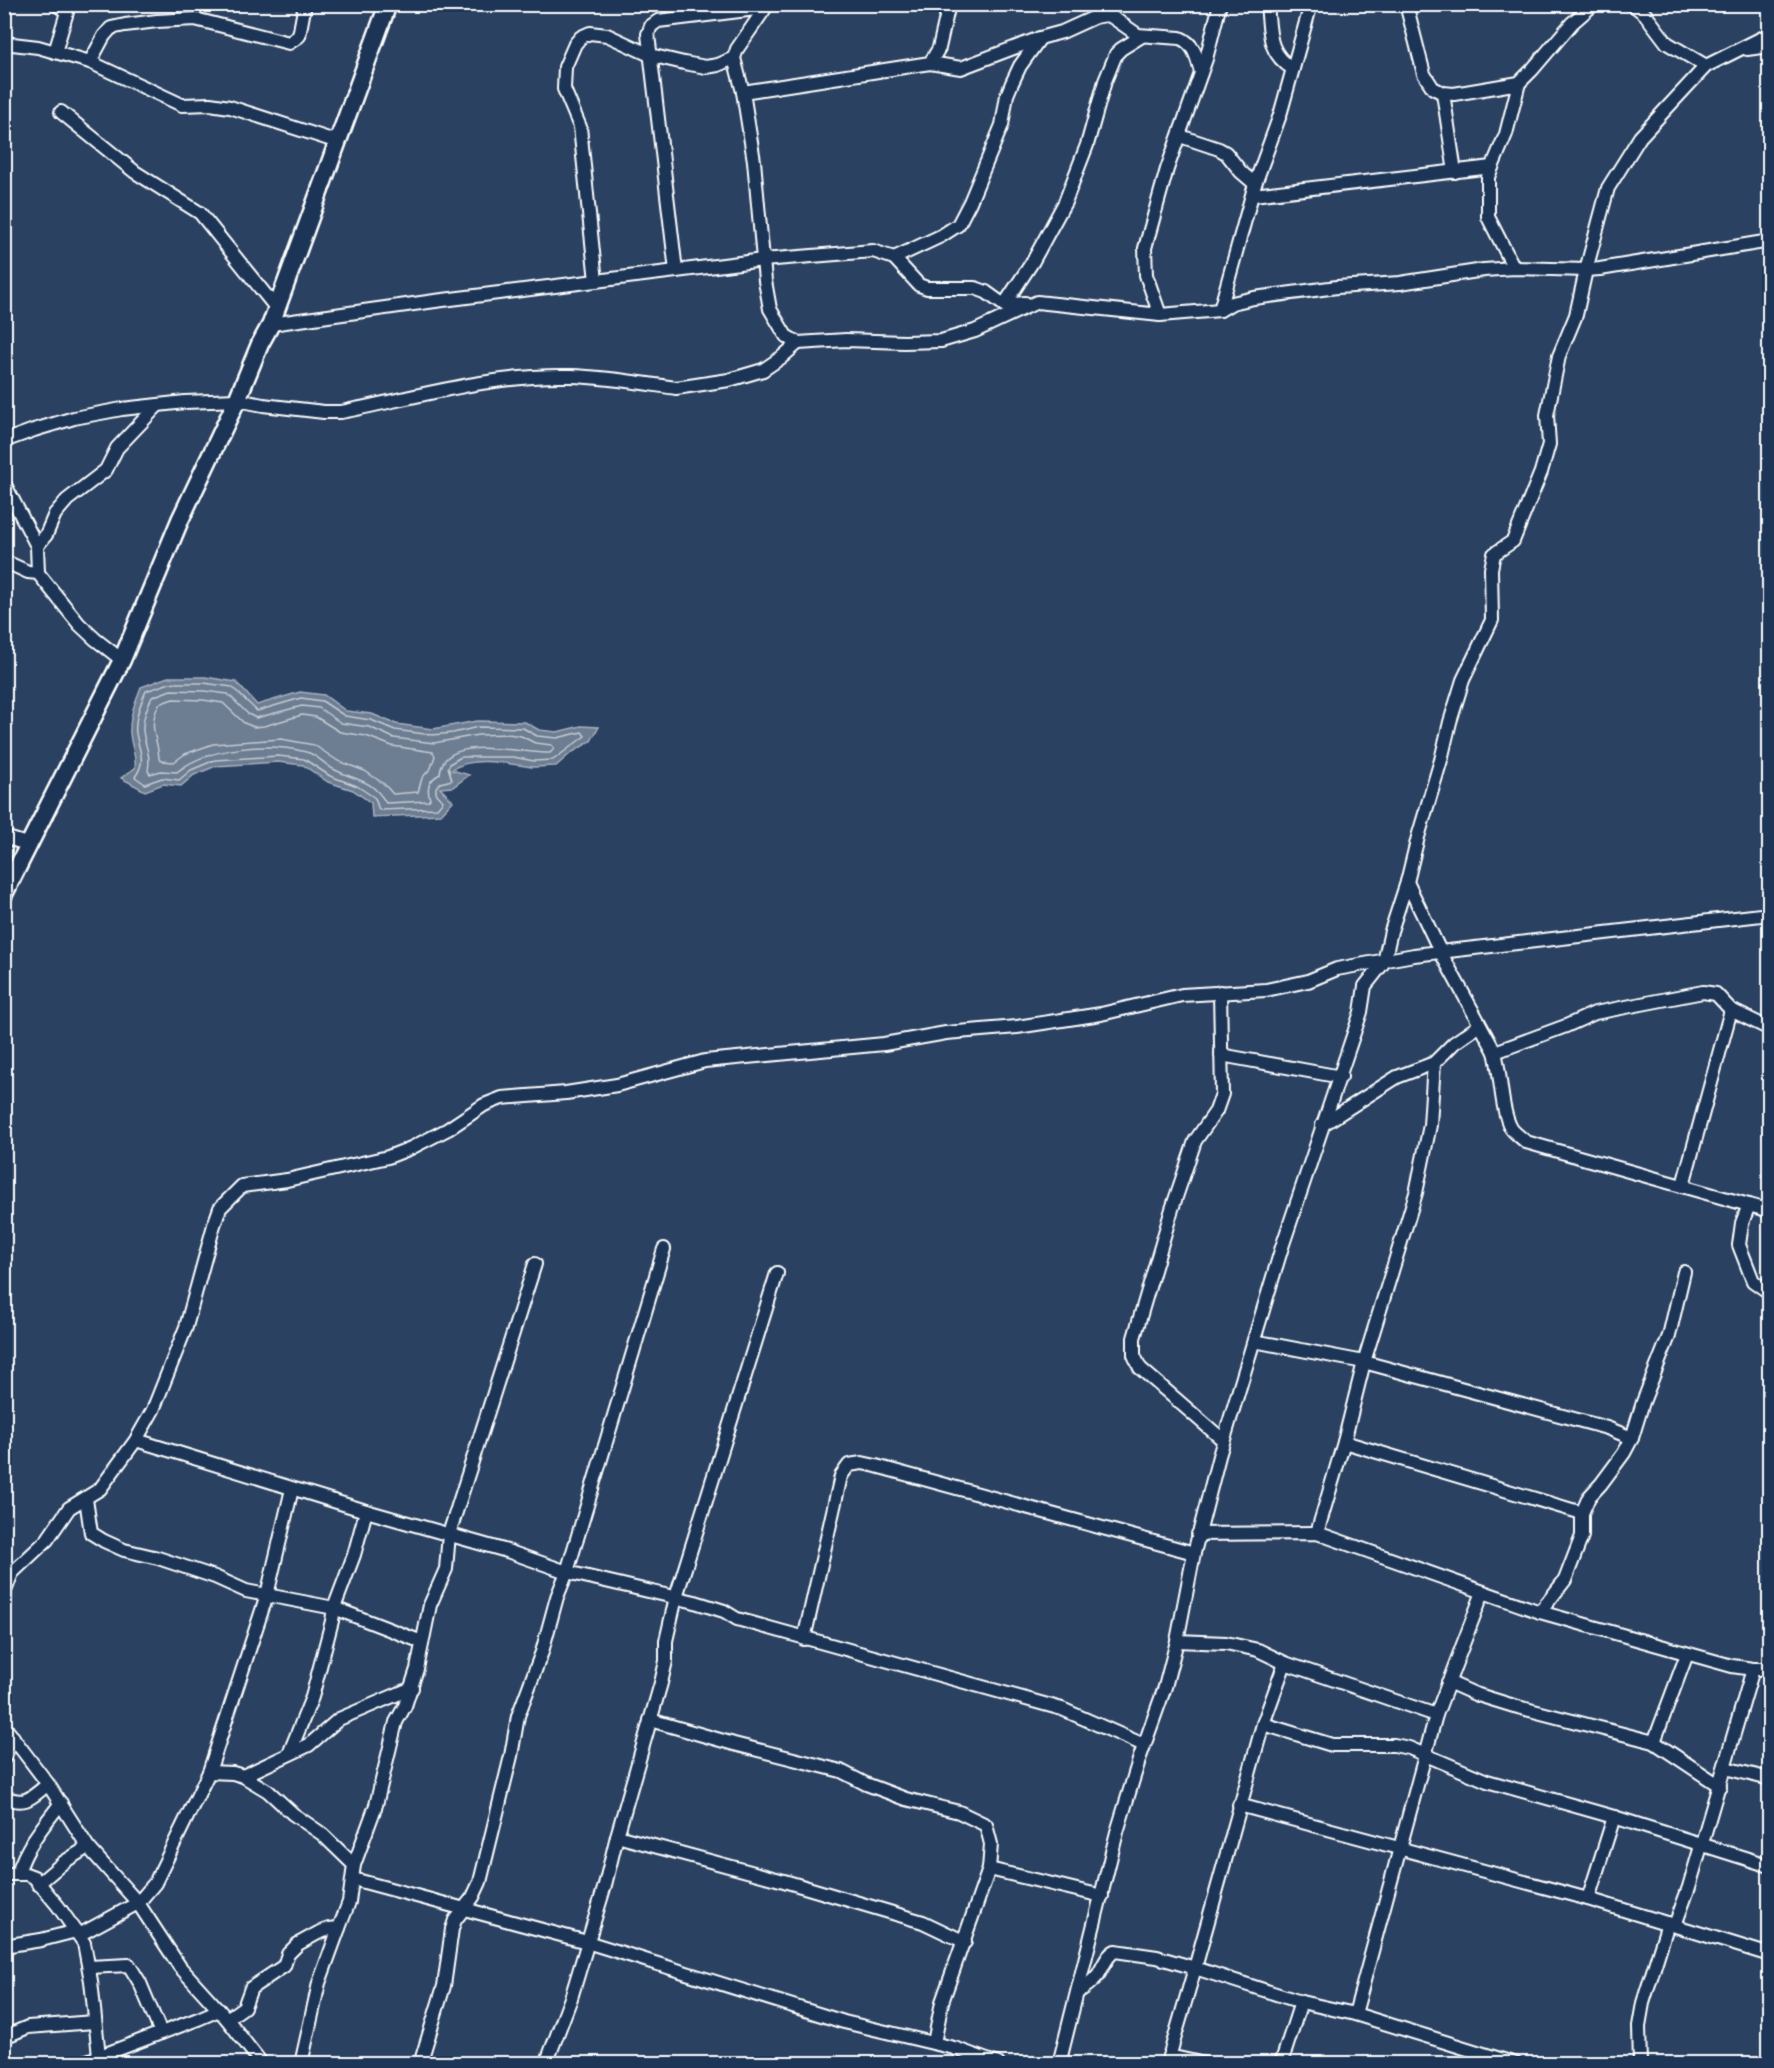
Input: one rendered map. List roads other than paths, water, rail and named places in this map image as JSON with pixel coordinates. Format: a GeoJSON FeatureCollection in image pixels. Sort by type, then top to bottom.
{"type":"FeatureCollection","features":[{"type":"Feature","properties":{"kind":"street"},"geometry":{"type":"LineString","coordinates":[[55,52],[67,12],[56,4]]}},
{"type":"Feature","properties":{"kind":"street"},"geometry":{"type":"LineString","coordinates":[[90,62],[111,28],[125,24],[195,19],[289,42],[299,36],[305,4]]}},
{"type":"Feature","properties":{"kind":"street"},"geometry":{"type":"LineString","coordinates":[[4,894],[122,660],[180,520],[274,316],[388,4]]}},
{"type":"Feature","properties":{"kind":"street"},"geometry":{"type":"LineString","coordinates":[[930,63],[939,48],[949,4]]}},
{"type":"Feature","properties":{"kind":"street"},"geometry":{"type":"LineString","coordinates":[[1160,315],[1146,275],[1145,248],[1167,169],[1201,72],[1220,4]]}},
{"type":"Feature","properties":{"kind":"street"},"geometry":{"type":"LineString","coordinates":[[1268,4],[1270,38],[1275,52],[1279,60],[1293,69]]}},
{"type":"Feature","properties":{"kind":"street"},"geometry":{"type":"LineString","coordinates":[[1220,310],[1254,189],[1280,115],[1311,4]]}},
{"type":"Feature","properties":{"kind":"street"},"geometry":{"type":"LineString","coordinates":[[1406,4],[1424,74],[1433,88],[1443,93],[1454,94],[1519,83]]}},
{"type":"Feature","properties":{"kind":"street"},"geometry":{"type":"LineString","coordinates":[[1489,4],[1508,4]]}},
{"type":"Feature","properties":{"kind":"street"},"geometry":{"type":"LineString","coordinates":[[1514,268],[1488,217],[1488,177],[1506,134],[1519,83],[1572,23],[1594,4]]}},
{"type":"Feature","properties":{"kind":"street"},"geometry":{"type":"LineString","coordinates":[[1632,4],[1645,14],[1667,43],[1706,66]]}},
{"type":"Feature","properties":{"kind":"street"},"geometry":{"type":"LineString","coordinates":[[676,271],[648,34],[651,26],[658,21],[766,6]]}},
{"type":"Feature","properties":{"kind":"street"},"geometry":{"type":"LineString","coordinates":[[766,6],[737,49],[734,58],[743,92],[754,161],[770,309],[786,336],[798,343],[846,340],[941,341],[975,330],[1037,302]]}},
{"type":"Feature","properties":{"kind":"street"},"geometry":{"type":"LineString","coordinates":[[743,92],[930,63],[962,68],[1040,38],[1062,32],[1095,17],[1106,15],[1112,16],[1132,33],[1186,40],[1192,46],[1201,72]]}},
{"type":"Feature","properties":{"kind":"street"},"geometry":{"type":"LineString","coordinates":[[596,281],[580,127],[564,88],[565,67],[575,44],[590,33],[607,35],[650,55],[706,67],[734,58]]}},
{"type":"Feature","properties":{"kind":"street"},"geometry":{"type":"LineString","coordinates":[[1059,2064],[1117,1832],[1165,1687],[1177,1641],[1198,1534],[1223,1440],[1322,1125],[1341,1077],[1361,1011],[1365,986],[1384,962],[1463,680],[1492,620],[1491,569],[1494,554],[1513,541],[1541,472],[1549,444],[1548,415],[1559,356],[1576,315],[1608,188],[1640,136],[1706,66],[1770,34]]}},
{"type":"Feature","properties":{"kind":"street"},"geometry":{"type":"LineString","coordinates":[[1004,305],[1033,261],[1065,202],[1087,145],[1105,81],[1116,54],[1142,36]]}},
{"type":"Feature","properties":{"kind":"street"},"geometry":{"type":"LineString","coordinates":[[894,258],[941,236],[958,225],[1002,125],[1007,95],[1012,82],[1020,66],[1040,38]]}},
{"type":"Feature","properties":{"kind":"street"},"geometry":{"type":"LineString","coordinates":[[4,43],[38,48],[90,62],[176,103],[230,107],[338,142]]}},
{"type":"Feature","properties":{"kind":"street"},"geometry":{"type":"LineString","coordinates":[[1737,50],[1770,46]]}},
{"type":"Feature","properties":{"kind":"street"},"geometry":{"type":"LineString","coordinates":[[1443,93],[1455,172]]}},
{"type":"Feature","properties":{"kind":"street"},"geometry":{"type":"LineString","coordinates":[[61,112],[135,172],[200,213],[274,316]]}},
{"type":"Feature","properties":{"kind":"street"},"geometry":{"type":"LineString","coordinates":[[1180,136],[1219,148],[1226,153],[1254,189]]}},
{"type":"Feature","properties":{"kind":"street"},"geometry":{"type":"LineString","coordinates":[[1254,189],[1492,167]]}},
{"type":"Feature","properties":{"kind":"street"},"geometry":{"type":"LineString","coordinates":[[274,316],[855,251],[873,251],[894,258],[919,285],[927,288],[975,288],[986,292],[1004,305],[1037,302],[1160,315],[1220,310],[1232,303],[1265,297],[1337,287],[1400,283],[1484,270],[1514,268],[1586,270],[1770,241]]}},
{"type":"Feature","properties":{"kind":"street"},"geometry":{"type":"LineString","coordinates":[[4,441],[74,418],[122,409],[196,401],[237,400],[333,412],[369,407],[454,387],[545,377],[571,376],[676,388],[690,387],[729,380],[763,370],[798,343]]}},
{"type":"Feature","properties":{"kind":"street"},"geometry":{"type":"LineString","coordinates":[[37,546],[46,535],[55,514],[67,500],[106,470],[117,448],[157,406]]}},
{"type":"Feature","properties":{"kind":"street"},"geometry":{"type":"LineString","coordinates":[[4,483],[37,546],[38,573],[79,624],[122,660]]}},
{"type":"Feature","properties":{"kind":"street"},"geometry":{"type":"LineString","coordinates":[[4,561],[28,572],[38,573]]}},
{"type":"Feature","properties":{"kind":"street"},"geometry":{"type":"LineString","coordinates":[[7,841],[30,845]]}},
{"type":"Feature","properties":{"kind":"street"},"geometry":{"type":"LineString","coordinates":[[1407,882],[1441,953],[1495,1052],[1512,1129],[1526,1142],[1770,1211]]}},
{"type":"Feature","properties":{"kind":"street"},"geometry":{"type":"LineString","coordinates":[[4,1609],[5,1592],[12,1573],[47,1540],[65,1512],[100,1490],[136,1440],[160,1394],[186,1327],[220,1209],[242,1186],[298,1178],[388,1157],[448,1129],[484,1105],[502,1098],[566,1093],[617,1085],[705,1061],[884,1044],[946,1033],[1027,1025],[1101,1014],[1182,995],[1266,990],[1308,981],[1337,969],[1414,956],[1770,914]]}},
{"type":"Feature","properties":{"kind":"street"},"geometry":{"type":"LineString","coordinates":[[1220,992],[1222,1094],[1216,1111],[1196,1141],[1172,1209],[1134,1338],[1134,1355],[1140,1368],[1223,1440]]}},
{"type":"Feature","properties":{"kind":"street"},"geometry":{"type":"LineString","coordinates":[[1495,1052],[1595,1013],[1703,992],[1716,994],[1731,1010],[1770,1029]]}},
{"type":"Feature","properties":{"kind":"street"},"geometry":{"type":"LineString","coordinates":[[1683,1185],[1731,1010]]}},
{"type":"Feature","properties":{"kind":"street"},"geometry":{"type":"LineString","coordinates":[[1322,1125],[1397,1077],[1434,1063],[1454,1043],[1480,1025]]}},
{"type":"Feature","properties":{"kind":"street"},"geometry":{"type":"LineString","coordinates":[[1221,1054],[1341,1077]]}},
{"type":"Feature","properties":{"kind":"street"},"geometry":{"type":"LineString","coordinates":[[1317,1533],[1344,1443],[1364,1362],[1416,1193],[1430,1125],[1434,1063]]}},
{"type":"Feature","properties":{"kind":"street"},"geometry":{"type":"LineString","coordinates":[[1749,1205],[1739,1245],[1753,1281],[1770,1293]]}},
{"type":"Feature","properties":{"kind":"street"},"geometry":{"type":"LineString","coordinates":[[420,2064],[444,1986],[452,1929],[480,1882],[509,1768],[518,1716],[542,1652],[664,1249]]}},
{"type":"Feature","properties":{"kind":"street"},"geometry":{"type":"LineString","coordinates":[[301,2064],[319,1983],[349,1902],[354,1864],[376,1805],[396,1722],[412,1688],[430,1605],[446,1569],[449,1534],[535,1264]]}},
{"type":"Feature","properties":{"kind":"street"},"geometry":{"type":"LineString","coordinates":[[1540,1612],[1565,1580],[1582,1536],[1582,1513],[1589,1497],[1607,1477],[1632,1438],[1643,1402],[1669,1336],[1684,1272]]}},
{"type":"Feature","properties":{"kind":"street"},"geometry":{"type":"LineString","coordinates":[[547,2063],[571,1998],[661,1683],[666,1662],[666,1641],[676,1597],[777,1273]]}},
{"type":"Feature","properties":{"kind":"street"},"geometry":{"type":"LineString","coordinates":[[1254,1341],[1364,1362],[1594,1425],[1632,1438]]}},
{"type":"Feature","properties":{"kind":"street"},"geometry":{"type":"LineString","coordinates":[[136,1440],[567,1572],[676,1597],[724,1611],[736,1619],[804,1639],[1062,1708],[1144,1745]]}},
{"type":"Feature","properties":{"kind":"street"},"geometry":{"type":"LineString","coordinates":[[1344,1443],[1582,1513]]}},
{"type":"Feature","properties":{"kind":"street"},"geometry":{"type":"LineString","coordinates":[[804,1639],[841,1476],[849,1466],[862,1463],[1194,1553]]}},
{"type":"Feature","properties":{"kind":"street"},"geometry":{"type":"LineString","coordinates":[[4,1946],[78,1933],[138,1903],[155,1883],[209,1772],[267,1595],[292,1489]]}},
{"type":"Feature","properties":{"kind":"street"},"geometry":{"type":"LineString","coordinates":[[86,1499],[91,1533],[124,1550],[158,1558],[215,1577],[246,1591],[334,1608],[422,1642]]}},
{"type":"Feature","properties":{"kind":"street"},"geometry":{"type":"LineString","coordinates":[[289,1754],[312,1697],[334,1608],[354,1555],[366,1511]]}},
{"type":"Feature","properties":{"kind":"street"},"geometry":{"type":"LineString","coordinates":[[1198,1534],[1317,1533],[1540,1612],[1687,1654],[1754,1669],[1770,1669]]}},
{"type":"Feature","properties":{"kind":"street"},"geometry":{"type":"LineString","coordinates":[[1355,2014],[1436,1715],[1483,1592]]}},
{"type":"Feature","properties":{"kind":"street"},"geometry":{"type":"LineString","coordinates":[[1177,1641],[1226,1643],[1258,1650],[1285,1662],[1436,1715]]}},
{"type":"Feature","properties":{"kind":"street"},"geometry":{"type":"LineString","coordinates":[[1654,1742],[1687,1654]]}},
{"type":"Feature","properties":{"kind":"street"},"geometry":{"type":"LineString","coordinates":[[1205,2064],[1168,2060],[1239,1805],[1263,1724],[1285,1662]]}},
{"type":"Feature","properties":{"kind":"street"},"geometry":{"type":"LineString","coordinates":[[1640,2064],[1639,2026],[1643,2003],[1672,1924],[1689,1887],[1754,1669]]}},
{"type":"Feature","properties":{"kind":"street"},"geometry":{"type":"LineString","coordinates":[[1448,1682],[1475,1694],[1514,1706],[1654,1742],[1720,1786]]}},
{"type":"Feature","properties":{"kind":"street"},"geometry":{"type":"LineString","coordinates":[[243,1776],[271,1765],[309,1745],[339,1719],[412,1688]]}},
{"type":"Feature","properties":{"kind":"street"},"geometry":{"type":"LineString","coordinates":[[650,1720],[841,1771],[866,1784],[906,1799],[960,1812],[986,1825],[991,1844],[989,1869],[942,2002],[934,2043]]}},
{"type":"Feature","properties":{"kind":"street"},"geometry":{"type":"LineString","coordinates":[[1263,1724],[1332,1745],[1394,1745],[1409,1748],[1487,1781],[1614,1816],[1770,1866]]}},
{"type":"Feature","properties":{"kind":"street"},"geometry":{"type":"LineString","coordinates":[[4,1726],[48,1784],[88,1847],[138,1903],[180,1968],[223,2014],[262,2064]]}},
{"type":"Feature","properties":{"kind":"street"},"geometry":{"type":"LineString","coordinates":[[4,1758],[14,1737]]}},
{"type":"Feature","properties":{"kind":"street"},"geometry":{"type":"LineString","coordinates":[[1725,1768],[1770,1779]]}},
{"type":"Feature","properties":{"kind":"street"},"geometry":{"type":"LineString","coordinates":[[209,1772],[233,1773],[243,1776],[268,1791],[293,1814],[322,1834],[354,1864]]}},
{"type":"Feature","properties":{"kind":"street"},"geometry":{"type":"LineString","coordinates":[[4,1797],[17,1802],[26,1801],[48,1784]]}},
{"type":"Feature","properties":{"kind":"street"},"geometry":{"type":"LineString","coordinates":[[18,1873],[27,1848],[61,1803]]}},
{"type":"Feature","properties":{"kind":"street"},"geometry":{"type":"LineString","coordinates":[[1239,1805],[1588,1899],[1770,1955]]}},
{"type":"Feature","properties":{"kind":"street"},"geometry":{"type":"LineString","coordinates":[[1588,1899],[1614,1816]]}},
{"type":"Feature","properties":{"kind":"street"},"geometry":{"type":"LineString","coordinates":[[617,1836],[784,1881],[923,1922],[965,1942]]}},
{"type":"Feature","properties":{"kind":"street"},"geometry":{"type":"LineString","coordinates":[[38,1884],[64,1862],[88,1847]]}},
{"type":"Feature","properties":{"kind":"street"},"geometry":{"type":"LineString","coordinates":[[989,1869],[1102,1896]]}},
{"type":"Feature","properties":{"kind":"street"},"geometry":{"type":"LineString","coordinates":[[4,1874],[30,1875],[84,1943],[89,1967],[94,2022],[105,2058]]}},
{"type":"Feature","properties":{"kind":"street"},"geometry":{"type":"LineString","coordinates":[[353,1879],[587,1942],[844,2022],[971,2053],[998,2064]]}},
{"type":"Feature","properties":{"kind":"street"},"geometry":{"type":"LineString","coordinates":[[79,2064],[105,2058],[161,2033],[244,2007],[251,1988],[284,1966],[288,1954],[298,1944],[328,1929],[339,1928]]}},
{"type":"Feature","properties":{"kind":"street"},"geometry":{"type":"LineString","coordinates":[[1078,1992],[1089,1985],[1111,1953],[1115,1951],[1157,1957],[1302,2002],[1355,2014],[1516,2064]]}},
{"type":"Feature","properties":{"kind":"street"},"geometry":{"type":"LineString","coordinates":[[89,1967],[129,1965],[140,1983],[161,2033]]}},
{"type":"Feature","properties":{"kind":"street"},"geometry":{"type":"LineString","coordinates":[[1281,2064],[1302,2002]]}},
{"type":"Feature","properties":{"kind":"street"},"geometry":{"type":"LineString","coordinates":[[4,2037],[28,2027],[94,2022]]}},
{"type":"Feature","properties":{"kind":"street"},"geometry":{"type":"LineString","coordinates":[[1470,2064],[1477,2052]]}},
{"type":"Feature","properties":{"kind":"water"},"geometry":{"type":"Polygon","coordinates":[[[168,677],[205,677],[236,682],[257,705],[300,692],[324,695],[346,711],[372,714],[396,724],[433,729],[477,721],[525,722],[539,730],[557,732],[581,726],[599,727],[591,741],[571,753],[556,766],[532,767],[480,762],[460,765],[452,770],[469,775],[453,787],[440,788],[453,801],[441,814],[372,817],[371,803],[353,790],[328,782],[303,765],[278,762],[216,766],[194,775],[181,786],[163,784],[145,791],[121,778],[135,768],[130,734],[131,718],[141,687],[168,677]]]}}]}
